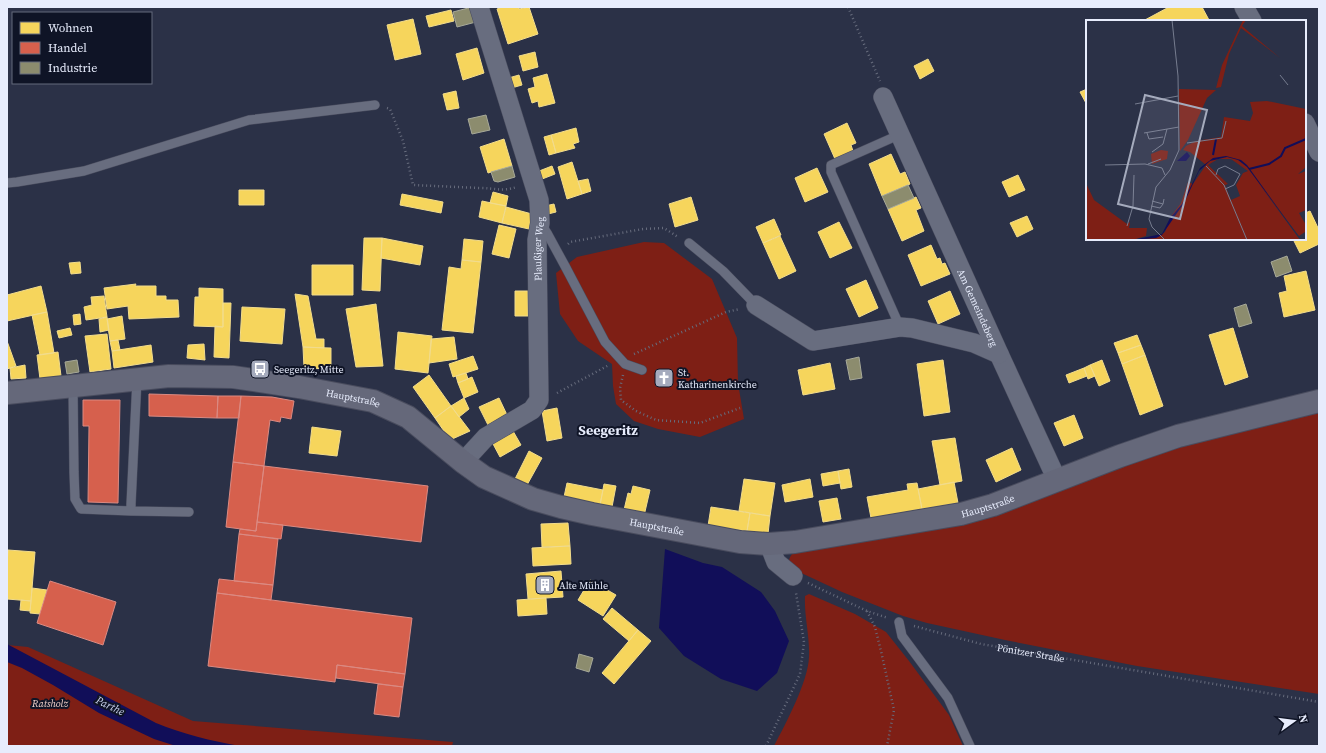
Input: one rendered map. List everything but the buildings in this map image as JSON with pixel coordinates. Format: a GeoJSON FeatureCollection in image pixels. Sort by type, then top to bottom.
{"type":"FeatureCollection","features":[{"type":"Feature","properties":{"kind":"street","name":"Plaußiger Weg"},"geometry":{"type":"LineString","coordinates":[[463,462],[486,437],[532,410],[538,400],[537,240],[540,223],[539,200],[479,7]]}},
{"type":"Feature","properties":{"kind":"street"},"geometry":{"type":"LineString","coordinates":[[1244,7],[1251,20]]}},
{"type":"Feature","properties":{"kind":"street","name":"Am Gemeindeberg"},"geometry":{"type":"LineString","coordinates":[[883,97],[1057,480]]}},
{"type":"Feature","properties":{"kind":"street"},"geometry":{"type":"LineString","coordinates":[[1306,125],[1319,152]]}},
{"type":"Feature","properties":{"kind":"street"},"geometry":{"type":"LineString","coordinates":[[756,305],[813,341],[900,327],[912,328],[974,343],[999,354]]}},
{"type":"Feature","properties":{"kind":"street","name":"Hauptstraße"},"geometry":{"type":"LineString","coordinates":[[7,393],[168,376],[233,377],[299,387],[373,401],[408,417],[463,462],[484,477],[532,499],[561,507],[740,542],[769,544],[796,542],[961,514],[993,505],[1120,456],[1178,436],[1319,401]]}},
{"type":"Feature","properties":{"kind":"street"},"geometry":{"type":"LineString","coordinates":[[769,544],[776,562],[793,576]]}},
{"type":"Feature","properties":{"kind":"lane"},"geometry":{"type":"LineString","coordinates":[[7,183],[84,171],[249,120],[375,106]]}},
{"type":"Feature","properties":{"kind":"lane"},"geometry":{"type":"LineString","coordinates":[[900,327],[831,172],[831,165],[901,134]]}},
{"type":"Feature","properties":{"kind":"lane"},"geometry":{"type":"LineString","coordinates":[[540,223],[558,253],[604,342],[625,364],[642,370]]}},
{"type":"Feature","properties":{"kind":"lane"},"geometry":{"type":"LineString","coordinates":[[688,243],[723,271],[756,305]]}},
{"type":"Feature","properties":{"kind":"lane"},"geometry":{"type":"LineString","coordinates":[[131,511],[137,379]]}},
{"type":"Feature","properties":{"kind":"lane"},"geometry":{"type":"LineString","coordinates":[[73,386],[75,499],[81,510],[189,512]]}},
{"type":"Feature","properties":{"kind":"lane"},"geometry":{"type":"LineString","coordinates":[[899,622],[902,636],[948,698],[970,746]]}},
{"type":"Feature","properties":{"kind":"path"},"geometry":{"type":"LineString","coordinates":[[848,7],[881,84],[883,97]]}},
{"type":"Feature","properties":{"kind":"path"},"geometry":{"type":"LineString","coordinates":[[375,106],[390,109],[403,141],[413,185],[485,188],[499,191],[534,182]]}},
{"type":"Feature","properties":{"kind":"path"},"geometry":{"type":"LineString","coordinates":[[558,253],[570,242],[643,229],[664,228],[688,243]]}},
{"type":"Feature","properties":{"kind":"path"},"geometry":{"type":"LineString","coordinates":[[740,408],[700,423],[656,420],[636,411],[622,400],[620,388],[625,364],[636,353],[726,312],[756,305]]}},
{"type":"Feature","properties":{"kind":"path"},"geometry":{"type":"LineString","coordinates":[[550,397],[612,364]]}},
{"type":"Feature","properties":{"kind":"path"},"geometry":{"type":"LineString","coordinates":[[766,746],[800,674],[804,642],[793,576]]}},
{"type":"Feature","properties":{"kind":"path","name":"Pönitzer Straße"},"geometry":{"type":"LineString","coordinates":[[793,576],[867,611],[899,622],[981,644],[1319,702]]}},
{"type":"Feature","properties":{"kind":"path"},"geometry":{"type":"LineString","coordinates":[[867,611],[875,627],[882,651],[894,710],[887,746]]}},
{"type":"Feature","properties":{"kind":"green space"},"geometry":{"type":"Polygon","coordinates":[[[644,242],[664,243],[712,279],[737,338],[738,383],[744,419],[700,437],[658,429],[634,421],[616,404],[612,364],[578,341],[560,314],[556,273],[577,257],[644,242]]]}},
{"type":"Feature","properties":{"kind":"green space"},"geometry":{"type":"Polygon","coordinates":[[[1319,410],[1319,694],[1137,666],[927,623],[903,616],[842,592],[797,571],[789,564],[789,559],[791,556],[798,551],[1168,447],[1319,410]]]}},
{"type":"Feature","properties":{"kind":"green space"},"geometry":{"type":"Polygon","coordinates":[[[809,594],[855,614],[886,632],[949,715],[963,746],[774,746],[796,702],[808,667],[809,649],[805,596],[809,594]]]}},
{"type":"Feature","properties":{"kind":"green space","name":"Ratsholz"},"geometry":{"type":"Polygon","coordinates":[[[7,645],[28,647],[193,721],[453,742],[452,746],[7,746],[7,645]]]}},
{"type":"Feature","properties":{"kind":"water"},"geometry":{"type":"Polygon","coordinates":[[[665,549],[703,563],[722,567],[761,592],[775,611],[789,641],[777,673],[757,691],[721,679],[684,656],[659,628],[665,549]]]}},
{"type":"Feature","properties":{"kind":"water","name":"Parthe"},"geometry":{"type":"Polygon","coordinates":[[[7,644],[156,723],[197,737],[240,746],[176,746],[154,739],[99,713],[53,685],[22,668],[7,662],[7,644]]]}},
{"type":"Feature","properties":{"kind":"place","name":"Seegeritz, Mitte"},"geometry":{"type":"Point","coordinates":[260,369]}},
{"type":"Feature","properties":{"kind":"place","name":"St. Katharinenkirche"},"geometry":{"type":"Point","coordinates":[664,378]}},
{"type":"Feature","properties":{"kind":"place","name":"Alte Mühle"},"geometry":{"type":"Point","coordinates":[545,585]}},
{"type":"Feature","properties":{"kind":"district","name":"Seegeritz"},"geometry":{"type":"Point","coordinates":[608,430]}}]}
